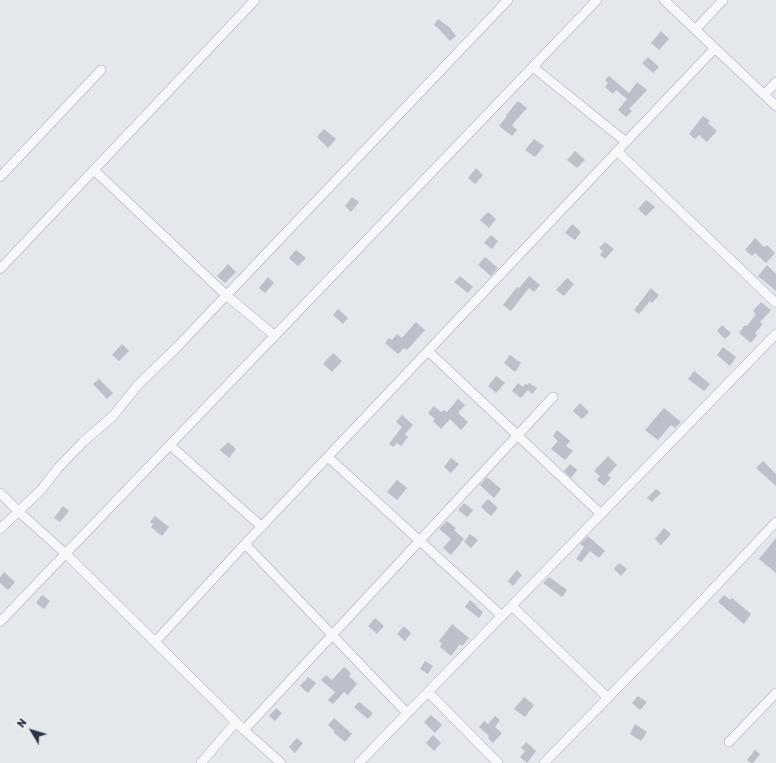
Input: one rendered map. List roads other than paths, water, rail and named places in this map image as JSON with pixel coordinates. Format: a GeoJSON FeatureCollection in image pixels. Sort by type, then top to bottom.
{"type":"FeatureCollection","features":[{"type":"Feature","properties":{"kind":"street"},"geometry":{"type":"LineString","coordinates":[[0,269],[255,0]]}},
{"type":"Feature","properties":{"kind":"street"},"geometry":{"type":"LineString","coordinates":[[0,529],[41,490],[58,468],[83,442],[113,416],[137,386],[177,347],[508,0]]}},
{"type":"Feature","properties":{"kind":"street"},"geometry":{"type":"LineString","coordinates":[[0,622],[597,0]]}},
{"type":"Feature","properties":{"kind":"street"},"geometry":{"type":"LineString","coordinates":[[664,0],[776,106]]}},
{"type":"Feature","properties":{"kind":"street"},"geometry":{"type":"LineString","coordinates":[[695,30],[723,0]]}},
{"type":"Feature","properties":{"kind":"street"},"geometry":{"type":"LineString","coordinates":[[155,642],[245,544],[715,48]]}},
{"type":"Feature","properties":{"kind":"street"},"geometry":{"type":"LineString","coordinates":[[533,67],[626,142]]}},
{"type":"Feature","properties":{"kind":"street"},"geometry":{"type":"LineString","coordinates":[[0,177],[101,70]]}},
{"type":"Feature","properties":{"kind":"street"},"geometry":{"type":"LineString","coordinates":[[764,95],[776,82]]}},
{"type":"Feature","properties":{"kind":"street"},"geometry":{"type":"LineString","coordinates":[[617,151],[776,303]]}},
{"type":"Feature","properties":{"kind":"street"},"geometry":{"type":"LineString","coordinates":[[94,170],[226,295],[275,336]]}},
{"type":"Feature","properties":{"kind":"street"},"geometry":{"type":"LineString","coordinates":[[359,763],[776,334]]}},
{"type":"Feature","properties":{"kind":"street"},"geometry":{"type":"LineString","coordinates":[[428,351],[601,514]]}},
{"type":"Feature","properties":{"kind":"street"},"geometry":{"type":"LineString","coordinates":[[244,730],[553,397]]}},
{"type":"Feature","properties":{"kind":"street"},"geometry":{"type":"LineString","coordinates":[[170,445],[262,526]]}},
{"type":"Feature","properties":{"kind":"street"},"geometry":{"type":"LineString","coordinates":[[328,457],[502,616]]}},
{"type":"Feature","properties":{"kind":"street"},"geometry":{"type":"LineString","coordinates":[[0,493],[66,554],[244,730],[281,763]]}},
{"type":"Feature","properties":{"kind":"street"},"geometry":{"type":"LineString","coordinates":[[544,763],[682,622],[776,522]]}},
{"type":"Feature","properties":{"kind":"street"},"geometry":{"type":"LineString","coordinates":[[245,544],[407,713]]}},
{"type":"Feature","properties":{"kind":"street"},"geometry":{"type":"LineString","coordinates":[[512,606],[608,698]]}},
{"type":"Feature","properties":{"kind":"street"},"geometry":{"type":"LineString","coordinates":[[428,692],[498,763]]}},
{"type":"Feature","properties":{"kind":"street"},"geometry":{"type":"LineString","coordinates":[[729,742],[776,693]]}},
{"type":"Feature","properties":{"kind":"street"},"geometry":{"type":"LineString","coordinates":[[201,763],[236,722]]}}]}
